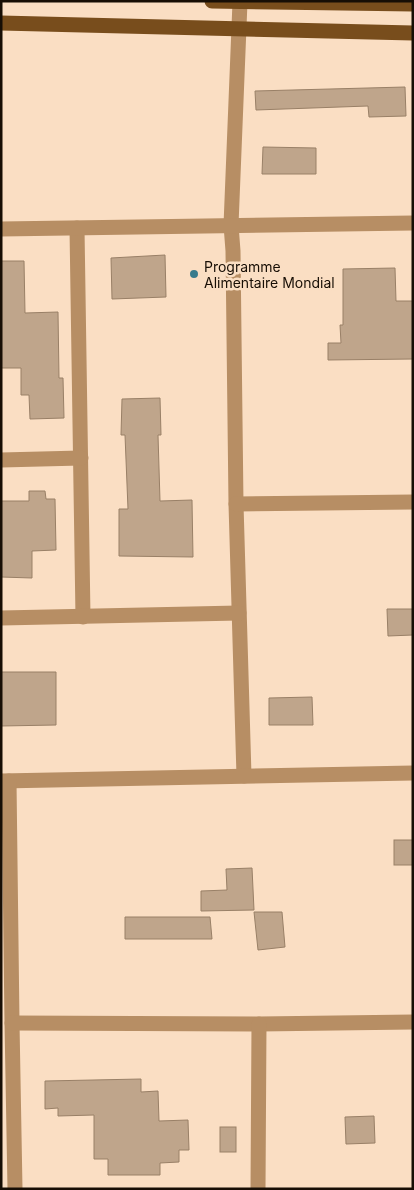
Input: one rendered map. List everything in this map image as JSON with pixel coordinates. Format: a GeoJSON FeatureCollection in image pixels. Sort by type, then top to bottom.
{"type":"FeatureCollection","features":[{"type":"Feature","properties":{"kind":"main road"},"geometry":{"type":"LineString","coordinates":[[212,1],[413,4]]}},
{"type":"Feature","properties":{"kind":"main road"},"geometry":{"type":"LineString","coordinates":[[1,23],[413,33]]}},
{"type":"Feature","properties":{"kind":"street"},"geometry":{"type":"LineString","coordinates":[[240,2],[232,225],[236,504],[244,776]]}},
{"type":"Feature","properties":{"kind":"street"},"geometry":{"type":"LineString","coordinates":[[1,229],[413,223]]}},
{"type":"Feature","properties":{"kind":"street"},"geometry":{"type":"LineString","coordinates":[[77,228],[83,617]]}},
{"type":"Feature","properties":{"kind":"street"},"geometry":{"type":"LineString","coordinates":[[1,460],[81,458]]}},
{"type":"Feature","properties":{"kind":"street"},"geometry":{"type":"LineString","coordinates":[[236,504],[413,502]]}},
{"type":"Feature","properties":{"kind":"street"},"geometry":{"type":"LineString","coordinates":[[1,618],[239,613]]}},
{"type":"Feature","properties":{"kind":"street"},"geometry":{"type":"LineString","coordinates":[[15,1189],[5,781],[413,773]]}},
{"type":"Feature","properties":{"kind":"street"},"geometry":{"type":"LineString","coordinates":[[12,1023],[259,1024],[413,1022]]}},
{"type":"Feature","properties":{"kind":"street"},"geometry":{"type":"LineString","coordinates":[[258,1189],[259,1024]]}},
{"type":"Feature","properties":{"kind":"building"},"geometry":{"type":"Polygon","coordinates":[[[405,87],[406,116],[369,117],[368,106],[256,110],[255,91],[405,87]]]}},
{"type":"Feature","properties":{"kind":"building"},"geometry":{"type":"Polygon","coordinates":[[[263,147],[316,148],[316,174],[262,174],[263,147]]]}},
{"type":"Feature","properties":{"kind":"building"},"geometry":{"type":"Polygon","coordinates":[[[165,255],[166,297],[112,299],[111,258],[165,255]]]}},
{"type":"Feature","properties":{"kind":"building"},"geometry":{"type":"Polygon","coordinates":[[[1,261],[24,261],[25,313],[58,312],[59,378],[63,378],[64,418],[30,419],[29,395],[21,395],[21,368],[1,368],[1,261]]]}},
{"type":"Feature","properties":{"kind":"building"},"geometry":{"type":"Polygon","coordinates":[[[395,268],[396,301],[413,301],[413,359],[328,360],[328,343],[341,343],[340,325],[343,325],[343,269],[395,268]]]}},
{"type":"Feature","properties":{"kind":"building"},"geometry":{"type":"Polygon","coordinates":[[[160,398],[161,435],[158,435],[160,501],[192,500],[193,557],[119,556],[119,509],[128,509],[125,435],[121,435],[122,399],[160,398]]]}},
{"type":"Feature","properties":{"kind":"building"},"geometry":{"type":"Polygon","coordinates":[[[29,491],[45,491],[46,499],[55,499],[56,550],[32,551],[32,578],[1,577],[1,501],[29,501],[29,491]]]}},
{"type":"Feature","properties":{"kind":"building"},"geometry":{"type":"Polygon","coordinates":[[[387,609],[413,609],[413,635],[388,636],[387,609]]]}},
{"type":"Feature","properties":{"kind":"building"},"geometry":{"type":"Polygon","coordinates":[[[1,672],[56,672],[56,725],[1,726],[1,672]]]}},
{"type":"Feature","properties":{"kind":"building"},"geometry":{"type":"Polygon","coordinates":[[[312,697],[313,725],[269,725],[269,698],[312,697]]]}},
{"type":"Feature","properties":{"kind":"building"},"geometry":{"type":"Polygon","coordinates":[[[394,840],[413,840],[413,865],[394,865],[394,840]]]}},
{"type":"Feature","properties":{"kind":"building"},"geometry":{"type":"Polygon","coordinates":[[[252,868],[254,910],[201,911],[201,891],[227,890],[226,869],[252,868]]]}},
{"type":"Feature","properties":{"kind":"building"},"geometry":{"type":"Polygon","coordinates":[[[254,912],[282,912],[285,947],[258,950],[254,912]]]}},
{"type":"Feature","properties":{"kind":"building"},"geometry":{"type":"Polygon","coordinates":[[[125,917],[210,917],[212,939],[125,939],[125,917]]]}},
{"type":"Feature","properties":{"kind":"building"},"geometry":{"type":"Polygon","coordinates":[[[141,1079],[141,1092],[158,1091],[159,1121],[188,1120],[189,1150],[179,1150],[179,1162],[160,1163],[160,1175],[108,1175],[108,1159],[94,1159],[94,1115],[58,1116],[58,1108],[45,1109],[45,1081],[141,1079]]]}},
{"type":"Feature","properties":{"kind":"building"},"geometry":{"type":"Polygon","coordinates":[[[374,1116],[375,1143],[346,1144],[345,1117],[374,1116]]]}},
{"type":"Feature","properties":{"kind":"building"},"geometry":{"type":"Polygon","coordinates":[[[220,1127],[236,1127],[236,1152],[220,1152],[220,1127]]]}},
{"type":"Feature","properties":{"kind":"place","name":"Programme Alimentaire Mondial"},"geometry":{"type":"Point","coordinates":[194,274]}}]}
